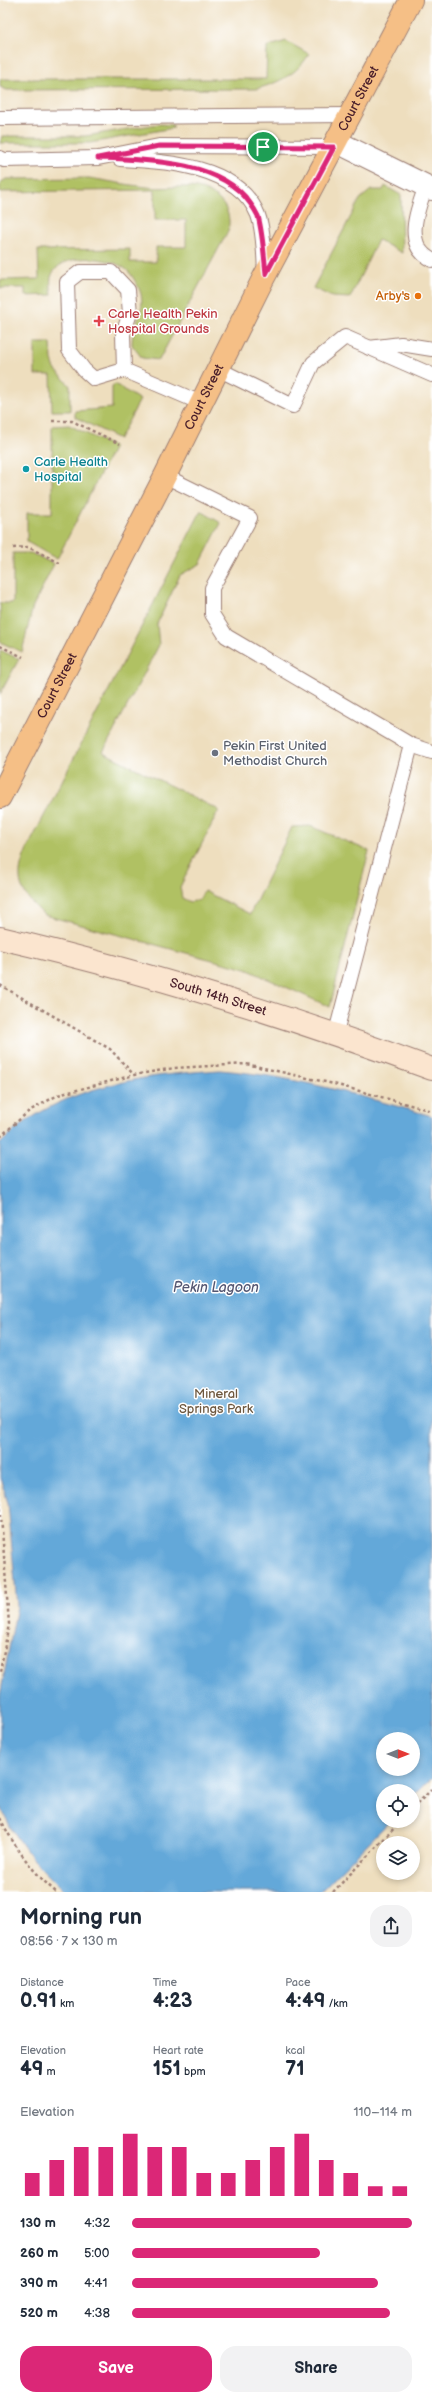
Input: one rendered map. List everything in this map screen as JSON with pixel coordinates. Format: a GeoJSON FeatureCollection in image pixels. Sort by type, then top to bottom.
{"type":"FeatureCollection","features":[{"type":"Feature","properties":{"kind":"main road","name":"Court Street"},"geometry":{"type":"LineString","coordinates":[[0,797],[165,476],[266,274],[411,0]]}},
{"type":"Feature","properties":{"kind":"main road","name":"South 14th Street"},"geometry":{"type":"LineString","coordinates":[[0,938],[154,977],[432,1069]]}},
{"type":"Feature","properties":{"kind":"street"},"geometry":{"type":"LineString","coordinates":[[335,144],[429,188]]}},
{"type":"Feature","properties":{"kind":"lane"},"geometry":{"type":"LineString","coordinates":[[0,118],[350,115]]}},
{"type":"Feature","properties":{"kind":"lane"},"geometry":{"type":"LineString","coordinates":[[98,158],[159,146],[335,144]]}},
{"type":"Feature","properties":{"kind":"lane"},"geometry":{"type":"LineString","coordinates":[[0,158],[4,160],[98,158],[143,160],[187,167],[218,175],[242,192],[258,215],[266,274]]}},
{"type":"Feature","properties":{"kind":"lane"},"geometry":{"type":"LineString","coordinates":[[429,188],[416,221],[415,243],[424,256],[432,260]]}},
{"type":"Feature","properties":{"kind":"lane"},"geometry":{"type":"LineString","coordinates":[[124,370],[123,334],[130,313],[128,290],[111,272],[80,272],[67,282],[69,350],[84,370],[94,379],[124,370],[201,403]]}},
{"type":"Feature","properties":{"kind":"lane"},"geometry":{"type":"LineString","coordinates":[[218,369],[293,406],[312,362],[345,337],[432,375]]}},
{"type":"Feature","properties":{"kind":"lane"},"geometry":{"type":"LineString","coordinates":[[369,348],[401,344],[432,349]]}},
{"type":"Feature","properties":{"kind":"lane"},"geometry":{"type":"LineString","coordinates":[[165,476],[250,518],[212,588],[212,614],[226,636],[411,745],[432,752]]}},
{"type":"Feature","properties":{"kind":"lane"},"geometry":{"type":"LineString","coordinates":[[335,1036],[411,745]]}},
{"type":"Feature","properties":{"kind":"path"},"geometry":{"type":"LineString","coordinates":[[52,421],[72,421],[120,444]]}},
{"type":"Feature","properties":{"kind":"path"},"geometry":{"type":"LineString","coordinates":[[13,548],[28,547],[60,563]]}},
{"type":"Feature","properties":{"kind":"path"},"geometry":{"type":"LineString","coordinates":[[0,646],[23,657]]}},
{"type":"Feature","properties":{"kind":"path"},"geometry":{"type":"LineString","coordinates":[[0,985],[110,1049],[134,1075]]}},
{"type":"Feature","properties":{"kind":"path"},"geometry":{"type":"LineString","coordinates":[[0,1137],[29,1111],[58,1095],[134,1075],[174,1068],[246,1064],[334,1084],[432,1111]]}},
{"type":"Feature","properties":{"kind":"path"},"geometry":{"type":"LineString","coordinates":[[0,1502],[9,1624],[0,1672]]}},
{"type":"Feature","properties":{"kind":"path"},"geometry":{"type":"LineString","coordinates":[[420,1801],[432,1788]]}},
{"type":"Feature","properties":{"kind":"path"},"geometry":{"type":"LineString","coordinates":[[0,1818],[10,1840],[42,1880],[56,1892]]}},
{"type":"Feature","properties":{"kind":"path"},"geometry":{"type":"LineString","coordinates":[[333,1892],[394,1828]]}},
{"type":"Feature","properties":{"kind":"green space"},"geometry":{"type":"Polygon","coordinates":[[[286,41],[309,54],[299,67],[287,77],[280,81],[256,89],[7,90],[0,87],[0,79],[266,79],[267,47],[286,41]]]}},
{"type":"Feature","properties":{"kind":"green space"},"geometry":{"type":"Polygon","coordinates":[[[158,124],[173,125],[173,128],[90,143],[0,143],[2,136],[85,136],[158,124]]]}},
{"type":"Feature","properties":{"kind":"green space"},"geometry":{"type":"Polygon","coordinates":[[[89,178],[152,188],[199,188],[214,195],[225,207],[228,214],[228,231],[159,360],[142,358],[132,345],[132,338],[142,305],[142,298],[133,277],[127,270],[119,265],[98,259],[86,258],[64,263],[56,269],[51,277],[52,295],[25,296],[25,288],[0,288],[0,280],[39,279],[38,250],[130,249],[130,262],[156,262],[156,247],[186,247],[186,220],[155,220],[155,190],[0,192],[0,183],[6,179],[89,178]]]}},
{"type":"Feature","properties":{"kind":"green space"},"geometry":{"type":"Polygon","coordinates":[[[385,186],[401,195],[402,253],[378,240],[350,298],[332,297],[313,288],[360,199],[371,190],[383,190],[385,186]]]}},
{"type":"Feature","properties":{"kind":"green space"},"geometry":{"type":"Polygon","coordinates":[[[35,343],[51,343],[52,360],[55,369],[70,386],[70,411],[52,411],[51,375],[35,375],[35,343]]]}},
{"type":"Feature","properties":{"kind":"green space"},"geometry":{"type":"Polygon","coordinates":[[[115,384],[140,400],[119,439],[75,417],[75,411],[112,408],[112,386],[115,384]]]}},
{"type":"Feature","properties":{"kind":"green space"},"geometry":{"type":"Polygon","coordinates":[[[69,425],[114,447],[57,559],[27,542],[27,513],[52,513],[52,426],[69,425]]]}},
{"type":"Feature","properties":{"kind":"green space"},"geometry":{"type":"Polygon","coordinates":[[[201,511],[221,523],[200,564],[180,575],[157,624],[159,645],[103,752],[219,810],[180,887],[182,898],[190,902],[199,900],[204,891],[250,914],[292,827],[310,826],[369,851],[330,1007],[246,969],[44,915],[29,899],[21,885],[20,869],[27,849],[201,511]]]}},
{"type":"Feature","properties":{"kind":"green space"},"geometry":{"type":"Polygon","coordinates":[[[13,553],[31,553],[54,564],[33,606],[22,652],[0,642],[0,603],[13,603],[13,553]]]}},
{"type":"Feature","properties":{"kind":"green space"},"geometry":{"type":"Polygon","coordinates":[[[0,650],[19,659],[0,694],[0,650]]]}},
{"type":"Feature","properties":{"kind":"water","name":"Pekin Lagoon"},"geometry":{"type":"Polygon","coordinates":[[[220,1070],[248,1073],[327,1088],[432,1116],[432,1778],[420,1790],[420,1784],[376,1784],[376,1828],[383,1828],[320,1892],[65,1892],[33,1860],[11,1828],[0,1806],[0,1696],[17,1606],[8,1503],[0,1478],[0,1144],[22,1124],[47,1109],[74,1096],[131,1080],[220,1070]]]}},
{"type":"Feature","properties":{"kind":"place","name":"Arby's"},"geometry":{"type":"Point","coordinates":[418,296]}},
{"type":"Feature","properties":{"kind":"place","name":"Carle Health Pekin Hospital Grounds"},"geometry":{"type":"Point","coordinates":[99,321]}},
{"type":"Feature","properties":{"kind":"place","name":"Carle Health Hospital"},"geometry":{"type":"Point","coordinates":[26,469]}},
{"type":"Feature","properties":{"kind":"place","name":"Pekin First United Methodist Church"},"geometry":{"type":"Point","coordinates":[215,753]}},
{"type":"Feature","properties":{"kind":"route"},"geometry":{"type":"LineString","coordinates":[[159,146],[263,147],[334,147],[266,274],[258,215],[242,192],[218,175],[187,167],[143,160],[98,158],[159,146]]}},
{"type":"Feature","properties":{"kind":"park label","name":"Mineral Springs Park"},"geometry":{"type":"Point","coordinates":[216,1402]}}]}
